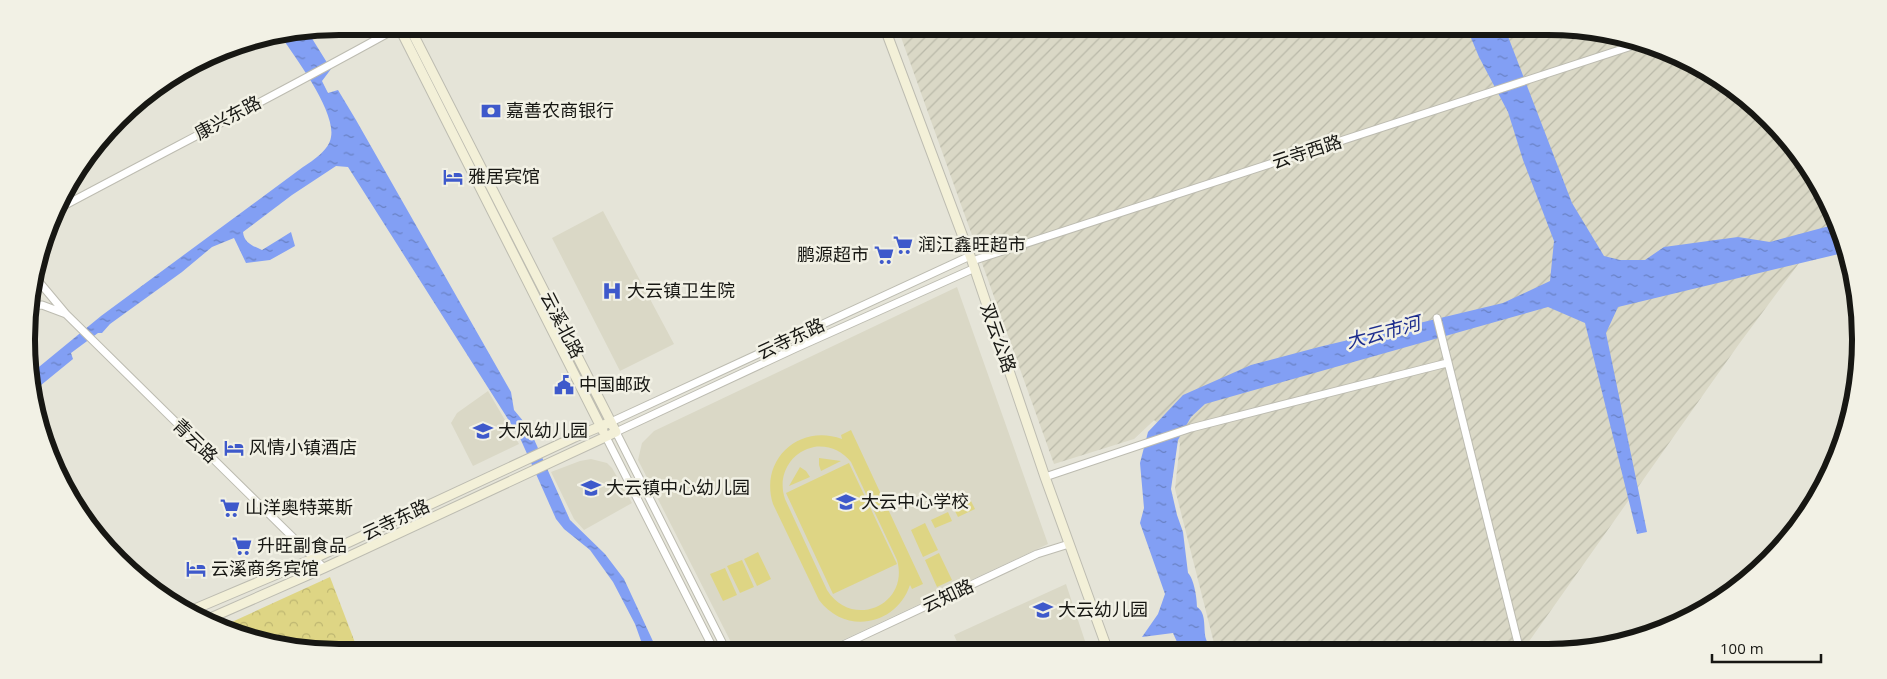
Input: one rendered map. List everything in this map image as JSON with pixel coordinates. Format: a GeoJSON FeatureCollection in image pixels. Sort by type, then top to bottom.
{"type":"FeatureCollection","features":[{"type":"Feature","properties":{"kind":"street","name":"康兴东路"},"geometry":{"type":"LineString","coordinates":[[66,205],[388,35]]}},
{"type":"Feature","properties":{"kind":"street","name":"云溪北路"},"geometry":{"type":"LineString","coordinates":[[407,35],[612,422],[723,644]]}},
{"type":"Feature","properties":{"kind":"street","name":"云溪北路"},"geometry":{"type":"LineString","coordinates":[[407,35],[606,437],[712,644]]}},
{"type":"Feature","properties":{"kind":"street","name":"双云公路"},"geometry":{"type":"LineString","coordinates":[[887,35],[972,262],[1045,477],[1105,644]]}},
{"type":"Feature","properties":{"kind":"street","name":"云寺西路"},"geometry":{"type":"LineString","coordinates":[[972,262],[1631,46]]}},
{"type":"Feature","properties":{"kind":"street","name":"云寺东路"},"geometry":{"type":"LineString","coordinates":[[196,608],[315,558],[518,463],[972,262]]}},
{"type":"Feature","properties":{"kind":"street","name":"云寺东路"},"geometry":{"type":"LineString","coordinates":[[213,617],[324,568],[606,437],[972,262]]}},
{"type":"Feature","properties":{"kind":"street","name":"青云路"},"geometry":{"type":"LineString","coordinates":[[41,283],[66,314],[324,568]]}},
{"type":"Feature","properties":{"kind":"street","name":"青云路"},"geometry":{"type":"LineString","coordinates":[[37,306],[66,314]]}},
{"type":"Feature","properties":{"kind":"street"},"geometry":{"type":"LineString","coordinates":[[1437,318],[1518,643]]}},
{"type":"Feature","properties":{"kind":"street"},"geometry":{"type":"LineString","coordinates":[[1045,477],[1192,428],[1447,363]]}},
{"type":"Feature","properties":{"kind":"street","name":"云知路"},"geometry":{"type":"LineString","coordinates":[[845,644],[1037,554],[1069,544]]}},
{"type":"Feature","properties":{"kind":"shaded area"},"geometry":{"type":"Polygon","coordinates":[[[900,35],[1548,35],[1607,41],[1645,51],[1682,66],[1717,86],[1733,98],[1763,124],[1789,154],[1811,187],[1829,223],[1739,344],[1527,644],[1214,644],[1175,489],[1180,443],[1154,420],[1134,439],[1054,464],[900,35]]]}},
{"type":"Feature","properties":{"kind":"shaded area","name":"大云镇卫生院"},"geometry":{"type":"Polygon","coordinates":[[[603,211],[674,344],[620,371],[552,238],[603,211]]]}},
{"type":"Feature","properties":{"kind":"shaded area","name":"大云中心学校"},"geometry":{"type":"Polygon","coordinates":[[[957,287],[1048,544],[834,644],[732,644],[638,460],[642,443],[654,431],[957,287]]]}},
{"type":"Feature","properties":{"kind":"shaded area","name":"大风幼儿园"},"geometry":{"type":"Polygon","coordinates":[[[488,391],[519,444],[473,466],[451,423],[457,413],[488,391]]]}},
{"type":"Feature","properties":{"kind":"shaded area","name":"大云镇中心幼儿园"},"geometry":{"type":"Polygon","coordinates":[[[591,459],[607,463],[612,468],[632,503],[584,530],[574,519],[551,472],[591,459]]]}},
{"type":"Feature","properties":{"kind":"shaded area","name":"大云幼儿园"},"geometry":{"type":"Polygon","coordinates":[[[1066,584],[1086,644],[958,644],[954,635],[1066,584]]]}},
{"type":"Feature","properties":{"kind":"green space"},"geometry":{"type":"Polygon","coordinates":[[[851,430],[923,584],[912,589],[910,585],[903,599],[894,610],[882,617],[869,621],[842,618],[830,611],[819,600],[773,504],[770,488],[772,473],[777,460],[786,449],[798,441],[811,436],[826,435],[842,439],[841,435],[851,430]],[[814,447],[798,454],[788,466],[783,482],[785,499],[827,590],[838,602],[850,609],[864,610],[876,607],[887,600],[895,589],[899,576],[897,560],[851,462],[835,450],[825,447],[814,447]]]}},
{"type":"Feature","properties":{"kind":"green space"},"geometry":{"type":"Polygon","coordinates":[[[819,458],[841,461],[821,471],[819,458]]]}},
{"type":"Feature","properties":{"kind":"green space"},"geometry":{"type":"Polygon","coordinates":[[[849,463],[897,564],[833,594],[786,493],[849,463]]]}},
{"type":"Feature","properties":{"kind":"green space"},"geometry":{"type":"Polygon","coordinates":[[[800,467],[810,477],[789,486],[800,467]]]}},
{"type":"Feature","properties":{"kind":"green space"},"geometry":{"type":"Polygon","coordinates":[[[971,501],[975,509],[958,517],[954,509],[971,501]]]}},
{"type":"Feature","properties":{"kind":"green space"},"geometry":{"type":"Polygon","coordinates":[[[948,512],[952,521],[935,528],[931,520],[948,512]]]}},
{"type":"Feature","properties":{"kind":"green space"},"geometry":{"type":"Polygon","coordinates":[[[925,523],[938,550],[923,557],[911,530],[925,523]]]}},
{"type":"Feature","properties":{"kind":"green space"},"geometry":{"type":"Polygon","coordinates":[[[758,552],[771,579],[757,586],[744,559],[758,552]]]}},
{"type":"Feature","properties":{"kind":"green space"},"geometry":{"type":"Polygon","coordinates":[[[939,553],[952,580],[937,587],[925,560],[939,553]]]}},
{"type":"Feature","properties":{"kind":"green space"},"geometry":{"type":"Polygon","coordinates":[[[742,560],[754,587],[740,593],[727,566],[742,560]]]}},
{"type":"Feature","properties":{"kind":"green space"},"geometry":{"type":"Polygon","coordinates":[[[725,568],[737,595],[723,601],[710,574],[725,568]]]}},
{"type":"Feature","properties":{"kind":"green space"},"geometry":{"type":"Polygon","coordinates":[[[330,577],[356,644],[320,643],[280,638],[229,623],[330,577]]]}},
{"type":"Feature","properties":{"kind":"water","name":"大云市河"},"geometry":{"type":"Polygon","coordinates":[[[1470,35],[1507,35],[1572,203],[1604,256],[1620,260],[1645,260],[1664,247],[1738,237],[1770,242],[1830,226],[1840,254],[1618,307],[1606,333],[1647,532],[1637,534],[1585,323],[1548,307],[1205,404],[1191,417],[1178,440],[1171,489],[1183,532],[1188,573],[1196,594],[1197,607],[1202,613],[1206,641],[1208,644],[1178,644],[1173,633],[1142,637],[1158,614],[1165,594],[1140,523],[1144,508],[1140,463],[1148,432],[1183,395],[1251,365],[1503,303],[1550,281],[1554,241],[1523,160],[1508,112],[1479,57],[1470,35]]]}},
{"type":"Feature","properties":{"kind":"water"},"geometry":{"type":"Polygon","coordinates":[[[311,37],[331,69],[322,81],[328,93],[338,90],[356,120],[511,392],[514,410],[529,428],[570,520],[605,554],[624,579],[654,644],[642,644],[635,624],[613,582],[590,550],[564,529],[556,519],[520,438],[348,167],[336,166],[292,195],[243,232],[247,241],[262,250],[291,232],[295,246],[270,260],[246,263],[234,238],[212,247],[182,272],[110,324],[102,333],[98,333],[71,353],[73,359],[39,387],[37,369],[101,316],[312,161],[324,150],[330,142],[331,126],[314,86],[284,40],[311,37]]]}},
{"type":"Feature","properties":{"kind":"place","name":"嘉善农商银行"},"geometry":{"type":"Point","coordinates":[491,111]}},
{"type":"Feature","properties":{"kind":"place","name":"雅居宾馆"},"geometry":{"type":"Point","coordinates":[453,177]}},
{"type":"Feature","properties":{"kind":"place","name":"润江鑫旺超市"},"geometry":{"type":"Point","coordinates":[903,245]}},
{"type":"Feature","properties":{"kind":"place","name":"鹏源超市"},"geometry":{"type":"Point","coordinates":[884,255]}},
{"type":"Feature","properties":{"kind":"place","name":"大云镇卫生院"},"geometry":{"type":"Point","coordinates":[612,291]}},
{"type":"Feature","properties":{"kind":"place","name":"中国邮政"},"geometry":{"type":"Point","coordinates":[564,385]}},
{"type":"Feature","properties":{"kind":"place","name":"大风幼儿园"},"geometry":{"type":"Point","coordinates":[483,431]}},
{"type":"Feature","properties":{"kind":"place","name":"风情小镇酒店"},"geometry":{"type":"Point","coordinates":[234,448]}},
{"type":"Feature","properties":{"kind":"place","name":"大云镇中心幼儿园"},"geometry":{"type":"Point","coordinates":[591,488]}},
{"type":"Feature","properties":{"kind":"place","name":"大云中心学校"},"geometry":{"type":"Point","coordinates":[846,502]}},
{"type":"Feature","properties":{"kind":"place","name":"山洋奥特莱斯"},"geometry":{"type":"Point","coordinates":[230,508]}},
{"type":"Feature","properties":{"kind":"place","name":"升旺副食品"},"geometry":{"type":"Point","coordinates":[242,546]}},
{"type":"Feature","properties":{"kind":"place","name":"云溪商务宾馆"},"geometry":{"type":"Point","coordinates":[196,569]}},
{"type":"Feature","properties":{"kind":"place","name":"大云幼儿园"},"geometry":{"type":"Point","coordinates":[1043,610]}}]}
